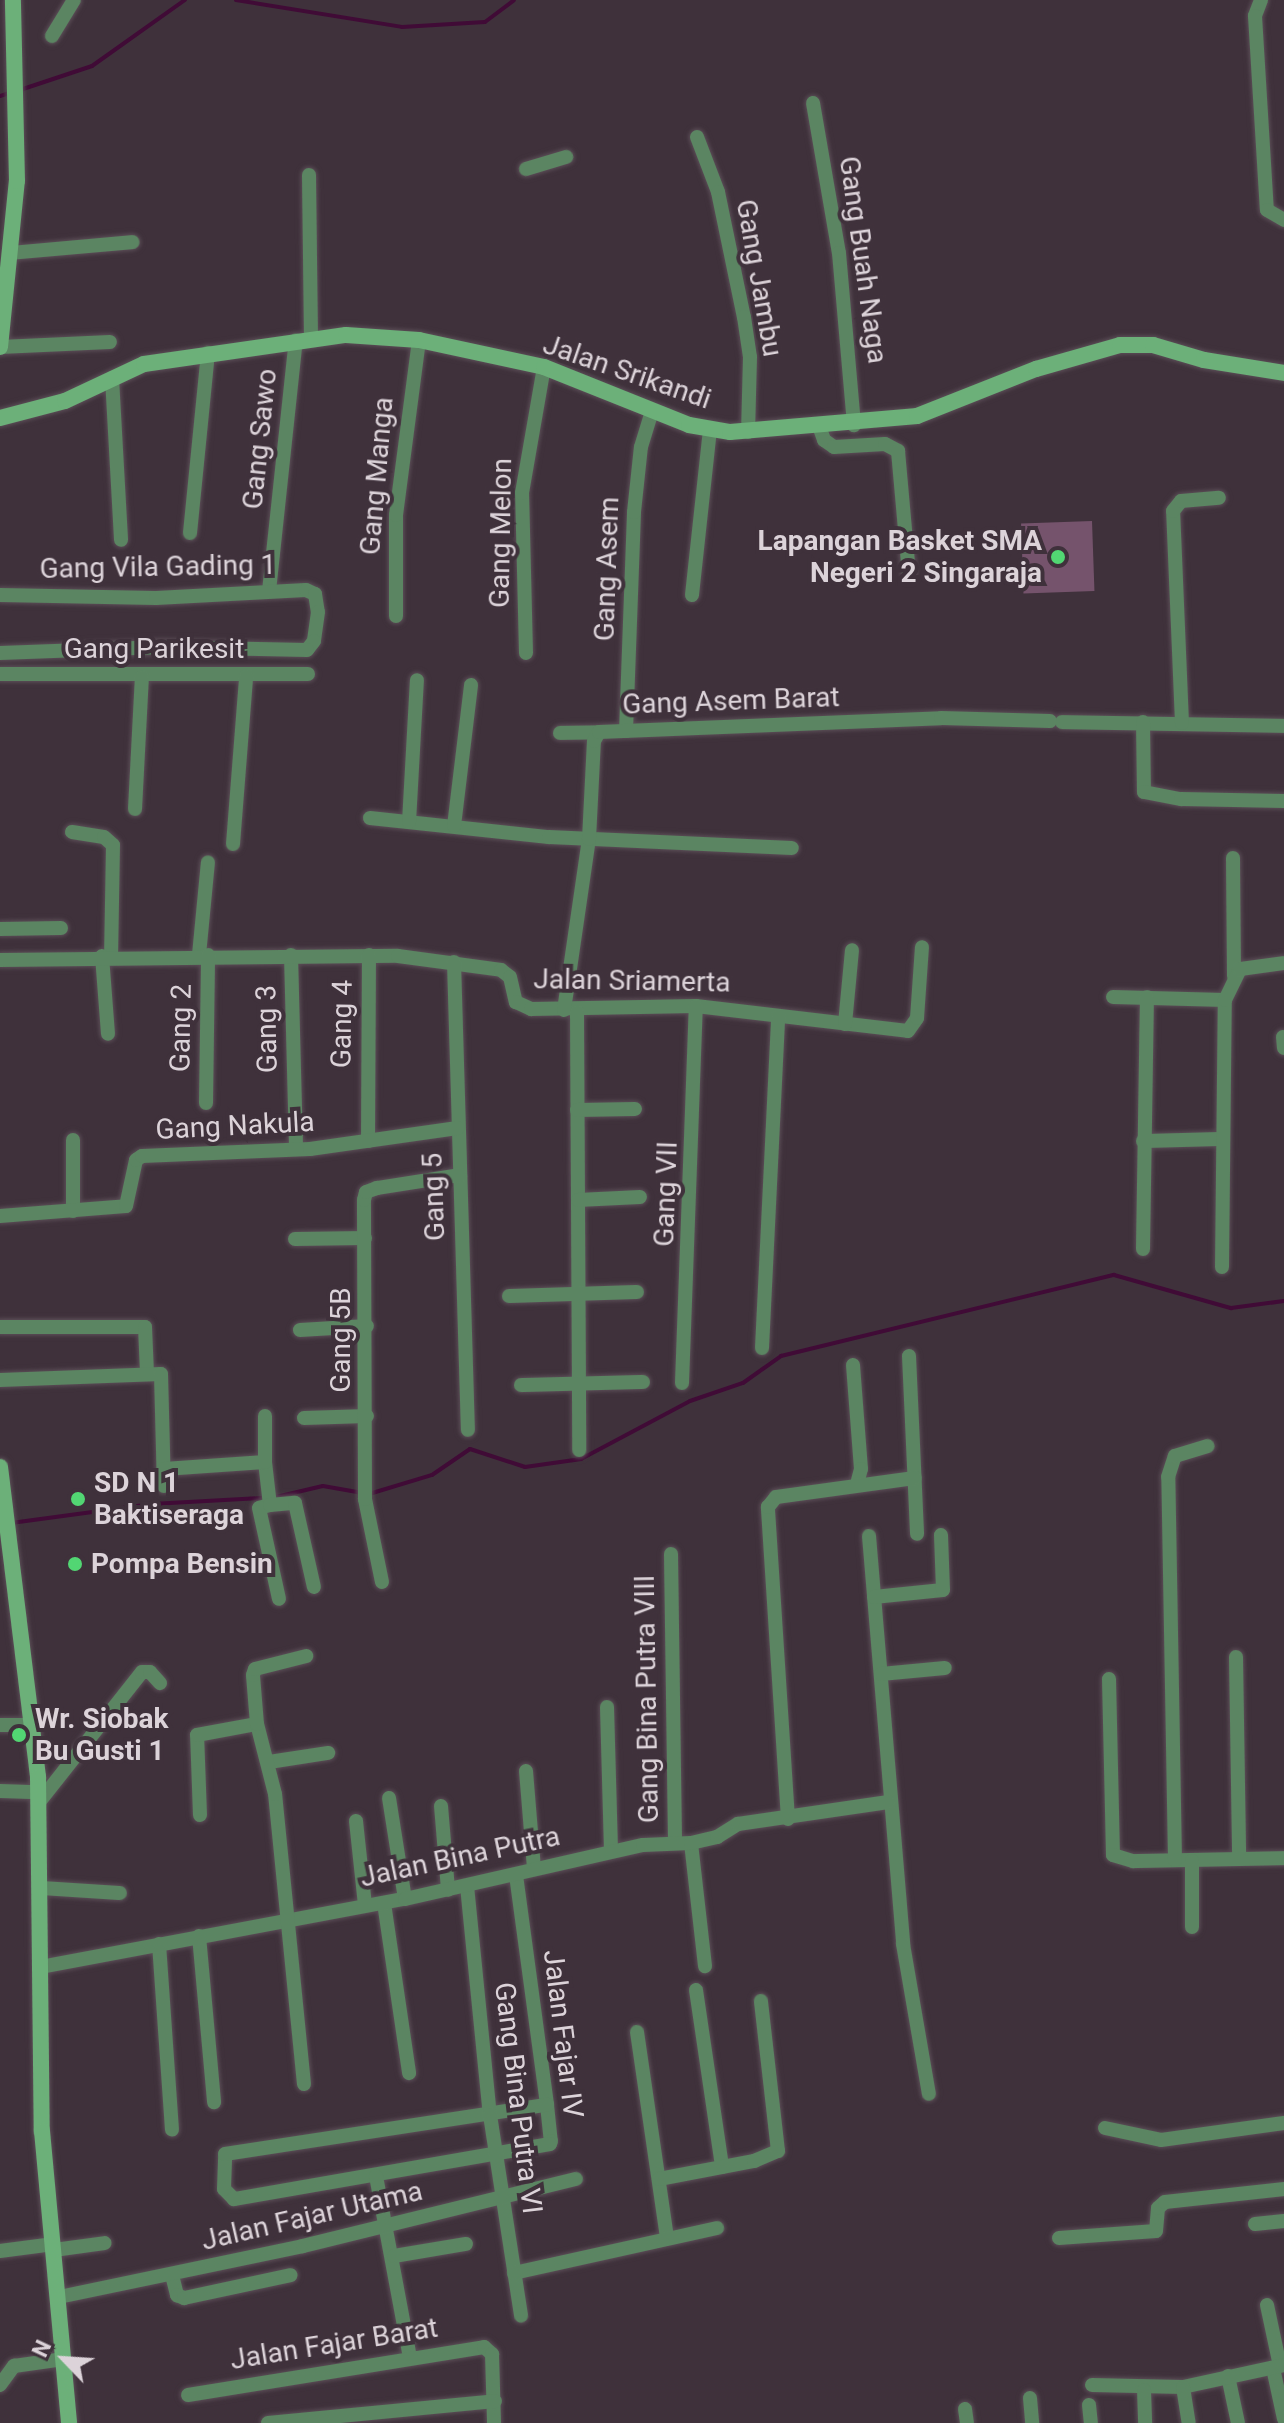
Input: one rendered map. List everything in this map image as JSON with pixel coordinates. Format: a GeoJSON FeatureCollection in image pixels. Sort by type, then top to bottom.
{"type":"FeatureCollection","features":[{"type":"Feature","properties":{"kind":"street"},"geometry":{"type":"LineString","coordinates":[[13,0],[18,115],[6,217],[10,253],[0,347],[110,342]]}},
{"type":"Feature","properties":{"kind":"street"},"geometry":{"type":"LineString","coordinates":[[52,36],[74,0]]}},
{"type":"Feature","properties":{"kind":"street"},"geometry":{"type":"LineString","coordinates":[[1261,0],[1255,16],[1267,210],[1284,220]]}},
{"type":"Feature","properties":{"kind":"street","name":"Gang Buah Naga"},"geometry":{"type":"LineString","coordinates":[[813,103],[845,299],[854,425]]}},
{"type":"Feature","properties":{"kind":"street","name":"Gang Jambu"},"geometry":{"type":"LineString","coordinates":[[697,137],[718,192],[744,317],[750,357],[748,432]]}},
{"type":"Feature","properties":{"kind":"street"},"geometry":{"type":"LineString","coordinates":[[526,169],[566,157]]}},
{"type":"Feature","properties":{"kind":"street","name":"Gang Sawo"},"geometry":{"type":"LineString","coordinates":[[269,591],[303,338],[309,175]]}},
{"type":"Feature","properties":{"kind":"street"},"geometry":{"type":"LineString","coordinates":[[10,253],[133,242]]}},
{"type":"Feature","properties":{"kind":"street","name":"Jalan Srikandi"},"geometry":{"type":"LineString","coordinates":[[0,418],[65,401],[144,364],[303,338],[419,340],[544,367],[710,430],[748,432],[854,425],[941,409],[1036,369],[1120,345],[1153,345],[1204,360],[1284,373]]}},
{"type":"Feature","properties":{"kind":"street","name":"Gang Manga"},"geometry":{"type":"LineString","coordinates":[[396,616],[397,500],[419,340]]}},
{"type":"Feature","properties":{"kind":"street"},"geometry":{"type":"LineString","coordinates":[[190,533],[208,353]]}},
{"type":"Feature","properties":{"kind":"street","name":"Gang Melon"},"geometry":{"type":"LineString","coordinates":[[526,653],[522,493],[544,367]]}},
{"type":"Feature","properties":{"kind":"street"},"geometry":{"type":"LineString","coordinates":[[112,378],[121,540]]}},
{"type":"Feature","properties":{"kind":"street","name":"Gang Asem"},"geometry":{"type":"LineString","coordinates":[[626,731],[634,512],[641,447],[652,410]]}},
{"type":"Feature","properties":{"kind":"street"},"geometry":{"type":"LineString","coordinates":[[819,426],[824,440],[834,447],[885,444],[898,451],[909,574]]}},
{"type":"Feature","properties":{"kind":"street"},"geometry":{"type":"LineString","coordinates":[[692,595],[710,430]]}},
{"type":"Feature","properties":{"kind":"street"},"geometry":{"type":"LineString","coordinates":[[1182,723],[1173,511],[1181,501],[1219,498]]}},
{"type":"Feature","properties":{"kind":"street","name":"Gang Vila Gading 1"},"geometry":{"type":"LineString","coordinates":[[0,595],[156,598],[269,591],[315,594],[317,624],[307,650],[162,647],[0,653]]}},
{"type":"Feature","properties":{"kind":"street","name":"Gang Parikesit"},"geometry":{"type":"LineString","coordinates":[[0,674],[142,677],[308,674]]}},
{"type":"Feature","properties":{"kind":"street"},"geometry":{"type":"LineString","coordinates":[[135,809],[142,677]]}},
{"type":"Feature","properties":{"kind":"street"},"geometry":{"type":"LineString","coordinates":[[233,844],[246,677]]}},
{"type":"Feature","properties":{"kind":"street"},"geometry":{"type":"LineString","coordinates":[[409,822],[417,680]]}},
{"type":"Feature","properties":{"kind":"street"},"geometry":{"type":"LineString","coordinates":[[454,826],[471,685]]}},
{"type":"Feature","properties":{"kind":"street","name":"Gang Asem Barat"},"geometry":{"type":"LineString","coordinates":[[579,1450],[577,1110],[570,1011],[589,839],[594,741],[599,732],[941,718],[1284,726]]}},
{"type":"Feature","properties":{"kind":"street"},"geometry":{"type":"LineString","coordinates":[[1143,722],[1144,792],[1193,799],[1284,801]]}},
{"type":"Feature","properties":{"kind":"street"},"geometry":{"type":"LineString","coordinates":[[560,733],[599,732]]}},
{"type":"Feature","properties":{"kind":"street"},"geometry":{"type":"LineString","coordinates":[[370,818],[589,839],[792,848]]}},
{"type":"Feature","properties":{"kind":"street"},"geometry":{"type":"LineString","coordinates":[[72,832],[104,837],[113,845],[107,956],[108,1034]]}},
{"type":"Feature","properties":{"kind":"street"},"geometry":{"type":"LineString","coordinates":[[1222,1267],[1225,1000],[1234,976],[1233,858]]}},
{"type":"Feature","properties":{"kind":"street","name":"Gang 2"},"geometry":{"type":"LineString","coordinates":[[206,1103],[204,955],[208,862]]}},
{"type":"Feature","properties":{"kind":"street"},"geometry":{"type":"LineString","coordinates":[[0,929],[61,928]]}},
{"type":"Feature","properties":{"kind":"street","name":"Jalan Sriamerta"},"geometry":{"type":"LineString","coordinates":[[0,960],[107,956],[369,955],[454,962],[501,970],[522,1007],[570,1011],[613,1004],[696,1006],[913,1029],[922,947]]}},
{"type":"Feature","properties":{"kind":"street"},"geometry":{"type":"LineString","coordinates":[[845,1024],[852,950]]}},
{"type":"Feature","properties":{"kind":"street","name":"Gang 3"},"geometry":{"type":"LineString","coordinates":[[291,955],[296,1149]]}},
{"type":"Feature","properties":{"kind":"street","name":"Gang 4"},"geometry":{"type":"LineString","coordinates":[[368,1141],[369,955]]}},
{"type":"Feature","properties":{"kind":"street","name":"Gang 5"},"geometry":{"type":"LineString","coordinates":[[454,962],[468,1430]]}},
{"type":"Feature","properties":{"kind":"street"},"geometry":{"type":"LineString","coordinates":[[1234,976],[1247,966],[1284,963]]}},
{"type":"Feature","properties":{"kind":"street"},"geometry":{"type":"LineString","coordinates":[[1113,997],[1225,1000]]}},
{"type":"Feature","properties":{"kind":"street"},"geometry":{"type":"LineString","coordinates":[[1143,1249],[1147,997]]}},
{"type":"Feature","properties":{"kind":"street","name":"Gang VII"},"geometry":{"type":"LineString","coordinates":[[682,1383],[696,1006]]}},
{"type":"Feature","properties":{"kind":"street"},"geometry":{"type":"LineString","coordinates":[[762,1348],[778,1016]]}},
{"type":"Feature","properties":{"kind":"street"},"geometry":{"type":"LineString","coordinates":[[577,1110],[635,1109]]}},
{"type":"Feature","properties":{"kind":"street","name":"Gang Nakula"},"geometry":{"type":"LineString","coordinates":[[0,1216],[126,1206],[132,1201],[136,1160],[142,1156],[296,1149],[458,1128]]}},
{"type":"Feature","properties":{"kind":"street"},"geometry":{"type":"LineString","coordinates":[[1143,1141],[1222,1139]]}},
{"type":"Feature","properties":{"kind":"street"},"geometry":{"type":"LineString","coordinates":[[73,1140],[73,1211]]}},
{"type":"Feature","properties":{"kind":"street","name":"Gang 5B"},"geometry":{"type":"LineString","coordinates":[[382,1582],[365,1493],[366,1192],[460,1175]]}},
{"type":"Feature","properties":{"kind":"street"},"geometry":{"type":"LineString","coordinates":[[578,1200],[640,1197]]}},
{"type":"Feature","properties":{"kind":"street"},"geometry":{"type":"LineString","coordinates":[[295,1239],[365,1238]]}},
{"type":"Feature","properties":{"kind":"street"},"geometry":{"type":"LineString","coordinates":[[509,1296],[637,1292]]}},
{"type":"Feature","properties":{"kind":"street"},"geometry":{"type":"LineString","coordinates":[[300,1330],[367,1326]]}},
{"type":"Feature","properties":{"kind":"street"},"geometry":{"type":"LineString","coordinates":[[0,1327],[145,1327],[147,1372]]}},
{"type":"Feature","properties":{"kind":"street"},"geometry":{"type":"LineString","coordinates":[[909,1356],[917,1534]]}},
{"type":"Feature","properties":{"kind":"street"},"geometry":{"type":"LineString","coordinates":[[853,1365],[861,1469],[857,1484]]}},
{"type":"Feature","properties":{"kind":"street"},"geometry":{"type":"LineString","coordinates":[[0,1380],[147,1372],[163,1377],[164,1486]]}},
{"type":"Feature","properties":{"kind":"street"},"geometry":{"type":"LineString","coordinates":[[521,1385],[643,1382]]}},
{"type":"Feature","properties":{"kind":"street"},"geometry":{"type":"LineString","coordinates":[[265,1416],[265,1462],[270,1505]]}},
{"type":"Feature","properties":{"kind":"street"},"geometry":{"type":"LineString","coordinates":[[304,1418],[367,1416]]}},
{"type":"Feature","properties":{"kind":"street"},"geometry":{"type":"LineString","coordinates":[[1175,1860],[1168,1477],[1175,1456],[1208,1446]]}},
{"type":"Feature","properties":{"kind":"street"},"geometry":{"type":"LineString","coordinates":[[164,1469],[265,1462]]}},
{"type":"Feature","properties":{"kind":"street"},"geometry":{"type":"LineString","coordinates":[[0,1467],[39,1797],[42,2131],[69,2423]]}},
{"type":"Feature","properties":{"kind":"street"},"geometry":{"type":"LineString","coordinates":[[788,1819],[768,1507],[776,1497],[915,1478]]}},
{"type":"Feature","properties":{"kind":"street"},"geometry":{"type":"LineString","coordinates":[[279,1599],[259,1508],[295,1503],[314,1587]]}},
{"type":"Feature","properties":{"kind":"street"},"geometry":{"type":"LineString","coordinates":[[874,1597],[943,1590],[941,1535]]}},
{"type":"Feature","properties":{"kind":"street"},"geometry":{"type":"LineString","coordinates":[[869,1536],[888,1802],[903,1944],[929,2094]]}},
{"type":"Feature","properties":{"kind":"street","name":"Gang Bina Putra VIII"},"geometry":{"type":"LineString","coordinates":[[671,1554],[675,1843]]}},
{"type":"Feature","properties":{"kind":"street"},"geometry":{"type":"LineString","coordinates":[[304,2084],[269,1762],[257,1724],[255,1669],[306,1656]]}},
{"type":"Feature","properties":{"kind":"street"},"geometry":{"type":"LineString","coordinates":[[1236,1657],[1239,1859]]}},
{"type":"Feature","properties":{"kind":"street"},"geometry":{"type":"LineString","coordinates":[[881,1674],[945,1668]]}},
{"type":"Feature","properties":{"kind":"street"},"geometry":{"type":"LineString","coordinates":[[39,1797],[142,1672],[150,1672],[160,1683]]}},
{"type":"Feature","properties":{"kind":"street"},"geometry":{"type":"LineString","coordinates":[[1109,1679],[1109,1847],[1120,1859],[1192,1861],[1284,1858]]}},
{"type":"Feature","properties":{"kind":"street"},"geometry":{"type":"LineString","coordinates":[[607,1707],[611,1851]]}},
{"type":"Feature","properties":{"kind":"street"},"geometry":{"type":"LineString","coordinates":[[200,1815],[197,1735],[257,1724]]}},
{"type":"Feature","properties":{"kind":"street"},"geometry":{"type":"LineString","coordinates":[[0,1725],[32,1725]]}},
{"type":"Feature","properties":{"kind":"street"},"geometry":{"type":"LineString","coordinates":[[269,1762],[328,1753]]}},
{"type":"Feature","properties":{"kind":"street"},"geometry":{"type":"LineString","coordinates":[[526,1771],[534,1868]]}},
{"type":"Feature","properties":{"kind":"street"},"geometry":{"type":"LineString","coordinates":[[0,1791],[39,1797]]}},
{"type":"Feature","properties":{"kind":"street"},"geometry":{"type":"LineString","coordinates":[[389,1798],[405,1899]]}},
{"type":"Feature","properties":{"kind":"street","name":"Jalan Bina Putra"},"geometry":{"type":"LineString","coordinates":[[40,1967],[287,1917],[405,1899],[611,1851],[691,1843],[717,1837],[738,1824],[888,1802]]}},
{"type":"Feature","properties":{"kind":"street"},"geometry":{"type":"LineString","coordinates":[[441,1806],[448,1890]]}},
{"type":"Feature","properties":{"kind":"street"},"geometry":{"type":"LineString","coordinates":[[356,1821],[365,1905]]}},
{"type":"Feature","properties":{"kind":"street"},"geometry":{"type":"LineString","coordinates":[[691,1843],[705,1966]]}},
{"type":"Feature","properties":{"kind":"street"},"geometry":{"type":"LineString","coordinates":[[1192,1861],[1192,1927]]}},
{"type":"Feature","properties":{"kind":"street","name":"Jalan Fajar IV"},"geometry":{"type":"LineString","coordinates":[[495,2155],[550,2144],[516,1875]]}},
{"type":"Feature","properties":{"kind":"street","name":"Gang Bina Putra VI"},"geometry":{"type":"LineString","coordinates":[[467,1886],[495,2155],[521,2316]]}},
{"type":"Feature","properties":{"kind":"street"},"geometry":{"type":"LineString","coordinates":[[41,1888],[120,1893]]}},
{"type":"Feature","properties":{"kind":"street"},"geometry":{"type":"LineString","coordinates":[[384,1903],[409,2073]]}},
{"type":"Feature","properties":{"kind":"street"},"geometry":{"type":"LineString","coordinates":[[199,1936],[214,2102]]}},
{"type":"Feature","properties":{"kind":"street"},"geometry":{"type":"LineString","coordinates":[[159,1944],[172,2130]]}},
{"type":"Feature","properties":{"kind":"street"},"geometry":{"type":"LineString","coordinates":[[696,1990],[722,2167]]}},
{"type":"Feature","properties":{"kind":"street"},"geometry":{"type":"LineString","coordinates":[[659,2179],[775,2153],[779,2145],[761,2001]]}},
{"type":"Feature","properties":{"kind":"street"},"geometry":{"type":"LineString","coordinates":[[637,2032],[667,2237]]}},
{"type":"Feature","properties":{"kind":"street"},"geometry":{"type":"LineString","coordinates":[[495,2155],[234,2199],[224,2189],[221,2162],[225,2154],[547,2105]]}},
{"type":"Feature","properties":{"kind":"street"},"geometry":{"type":"LineString","coordinates":[[1105,2128],[1161,2140],[1284,2123]]}},
{"type":"Feature","properties":{"kind":"street"},"geometry":{"type":"LineString","coordinates":[[376,2176],[394,2256],[410,2357]]}},
{"type":"Feature","properties":{"kind":"street","name":"Jalan Fajar Utama"},"geometry":{"type":"LineString","coordinates":[[59,2297],[172,2275],[504,2199],[576,2179]]}},
{"type":"Feature","properties":{"kind":"street"},"geometry":{"type":"LineString","coordinates":[[1059,2238],[1156,2231],[1158,2208],[1165,2202],[1284,2189]]}},
{"type":"Feature","properties":{"kind":"street"},"geometry":{"type":"LineString","coordinates":[[1255,2224],[1284,2221]]}},
{"type":"Feature","properties":{"kind":"street"},"geometry":{"type":"LineString","coordinates":[[514,2273],[717,2228]]}},
{"type":"Feature","properties":{"kind":"street"},"geometry":{"type":"LineString","coordinates":[[0,2251],[105,2243]]}},
{"type":"Feature","properties":{"kind":"street"},"geometry":{"type":"LineString","coordinates":[[394,2256],[466,2244]]}},
{"type":"Feature","properties":{"kind":"street"},"geometry":{"type":"LineString","coordinates":[[172,2275],[177,2295],[184,2298],[291,2275]]}},
{"type":"Feature","properties":{"kind":"street"},"geometry":{"type":"LineString","coordinates":[[1267,2305],[1279,2366],[1284,2419]]}},
{"type":"Feature","properties":{"kind":"street","name":"Jalan Fajar Barat"},"geometry":{"type":"LineString","coordinates":[[188,2395],[410,2357],[488,2349],[495,2401]]}},
{"type":"Feature","properties":{"kind":"street"},"geometry":{"type":"LineString","coordinates":[[0,2385],[14,2366],[64,2359]]}},
{"type":"Feature","properties":{"kind":"street"},"geometry":{"type":"LineString","coordinates":[[1092,2385],[1144,2390],[1183,2387],[1279,2366]]}},
{"type":"Feature","properties":{"kind":"street"},"geometry":{"type":"LineString","coordinates":[[1228,2376],[1238,2423]]}},
{"type":"Feature","properties":{"kind":"street"},"geometry":{"type":"LineString","coordinates":[[1183,2387],[1189,2423]]}},
{"type":"Feature","properties":{"kind":"street"},"geometry":{"type":"LineString","coordinates":[[1144,2390],[1145,2423]]}},
{"type":"Feature","properties":{"kind":"street"},"geometry":{"type":"LineString","coordinates":[[1030,2398],[1032,2423]]}},
{"type":"Feature","properties":{"kind":"street"},"geometry":{"type":"LineString","coordinates":[[277,2422],[495,2401],[494,2423]]}},
{"type":"Feature","properties":{"kind":"street"},"geometry":{"type":"LineString","coordinates":[[1089,2405],[1091,2423]]}},
{"type":"Feature","properties":{"kind":"shaded area","name":"Lapangan Basket SMA Negeri 2 Singaraja"},"geometry":{"type":"Polygon","coordinates":[[[1092,521],[1094,591],[1023,593],[1021,523],[1092,521]]]}},
{"type":"Feature","properties":{"kind":"waterway"},"geometry":{"type":"LineString","coordinates":[[20,90],[92,66],[185,0]]}},
{"type":"Feature","properties":{"kind":"waterway"},"geometry":{"type":"LineString","coordinates":[[236,0],[402,27],[485,22],[514,0]]}},
{"type":"Feature","properties":{"kind":"waterway"},"geometry":{"type":"LineString","coordinates":[[0,96],[12,92]]}},
{"type":"Feature","properties":{"kind":"waterway"},"geometry":{"type":"LineString","coordinates":[[369,1494],[432,1475],[470,1449],[525,1467],[581,1459],[690,1401],[743,1383],[781,1356],[1114,1275],[1231,1308],[1284,1301]]}},
{"type":"Feature","properties":{"kind":"waterway"},"geometry":{"type":"LineString","coordinates":[[276,1497],[323,1486],[361,1493]]}},
{"type":"Feature","properties":{"kind":"waterway"},"geometry":{"type":"LineString","coordinates":[[11,1523],[152,1504],[263,1498]]}},
{"type":"Feature","properties":{"kind":"place","name":"Lapangan Basket SMA Negeri 2 Singaraja"},"geometry":{"type":"Point","coordinates":[1058,557]}},
{"type":"Feature","properties":{"kind":"place","name":"SD N 1 Baktiseraga"},"geometry":{"type":"Point","coordinates":[78,1499]}},
{"type":"Feature","properties":{"kind":"place","name":"Pompa Bensin"},"geometry":{"type":"Point","coordinates":[75,1564]}},
{"type":"Feature","properties":{"kind":"place","name":"Wr. Siobak Bu Gusti 1"},"geometry":{"type":"Point","coordinates":[19,1735]}}]}
